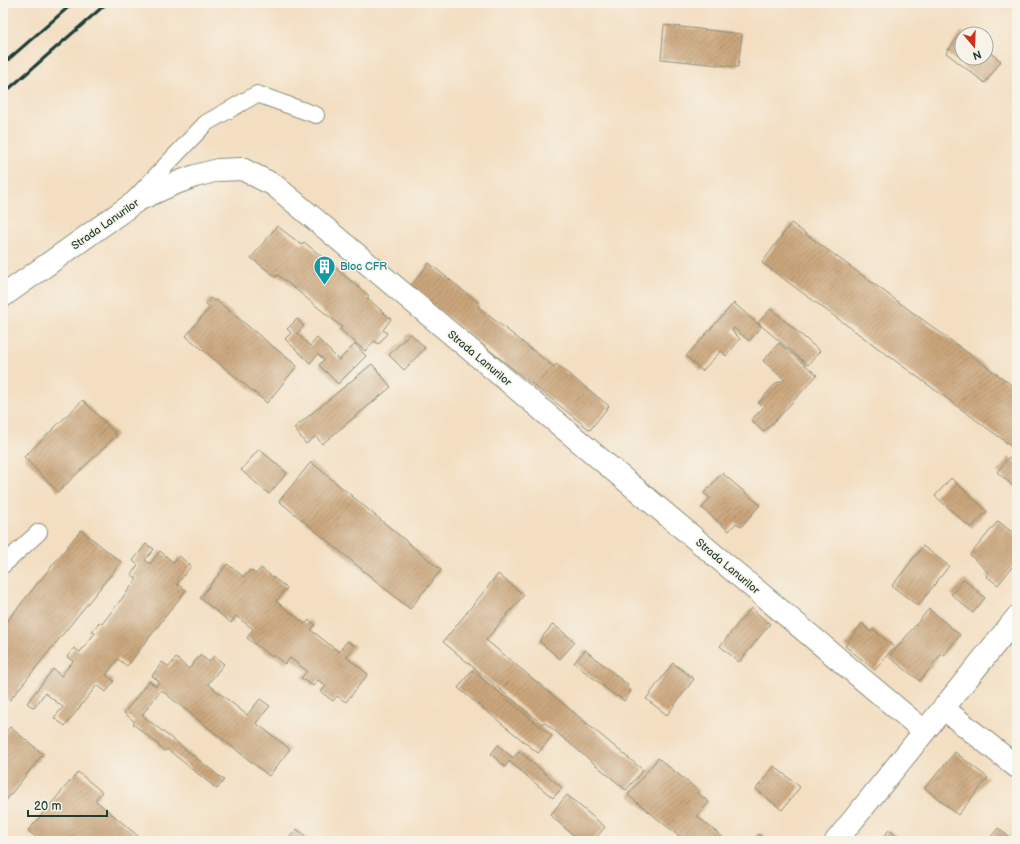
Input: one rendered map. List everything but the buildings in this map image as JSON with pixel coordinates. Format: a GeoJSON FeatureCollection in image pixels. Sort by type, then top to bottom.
{"type":"FeatureCollection","features":[{"type":"Feature","properties":{"kind":"street","name":"Strada Lanurilor"},"geometry":{"type":"LineString","coordinates":[[3,296],[138,200],[195,176],[218,170],[242,169],[274,185],[924,732]]}},
{"type":"Feature","properties":{"kind":"street"},"geometry":{"type":"LineString","coordinates":[[836,841],[1017,617]]}},
{"type":"Feature","properties":{"kind":"street"},"geometry":{"type":"LineString","coordinates":[[944,708],[1017,768]]}},
{"type":"Feature","properties":{"kind":"lane"},"geometry":{"type":"LineString","coordinates":[[122,212],[206,123],[257,94],[316,115]]}},
{"type":"Feature","properties":{"kind":"lane"},"geometry":{"type":"LineString","coordinates":[[3,565],[39,532]]}},
{"type":"Feature","properties":{"kind":"railway"},"geometry":{"type":"LineString","coordinates":[[3,64],[73,3]]}},
{"type":"Feature","properties":{"kind":"railway"},"geometry":{"type":"LineString","coordinates":[[3,94],[107,3]]}},
{"type":"Feature","properties":{"kind":"place","name":"Bloc CFR"},"geometry":{"type":"Point","coordinates":[325,286]}}]}
